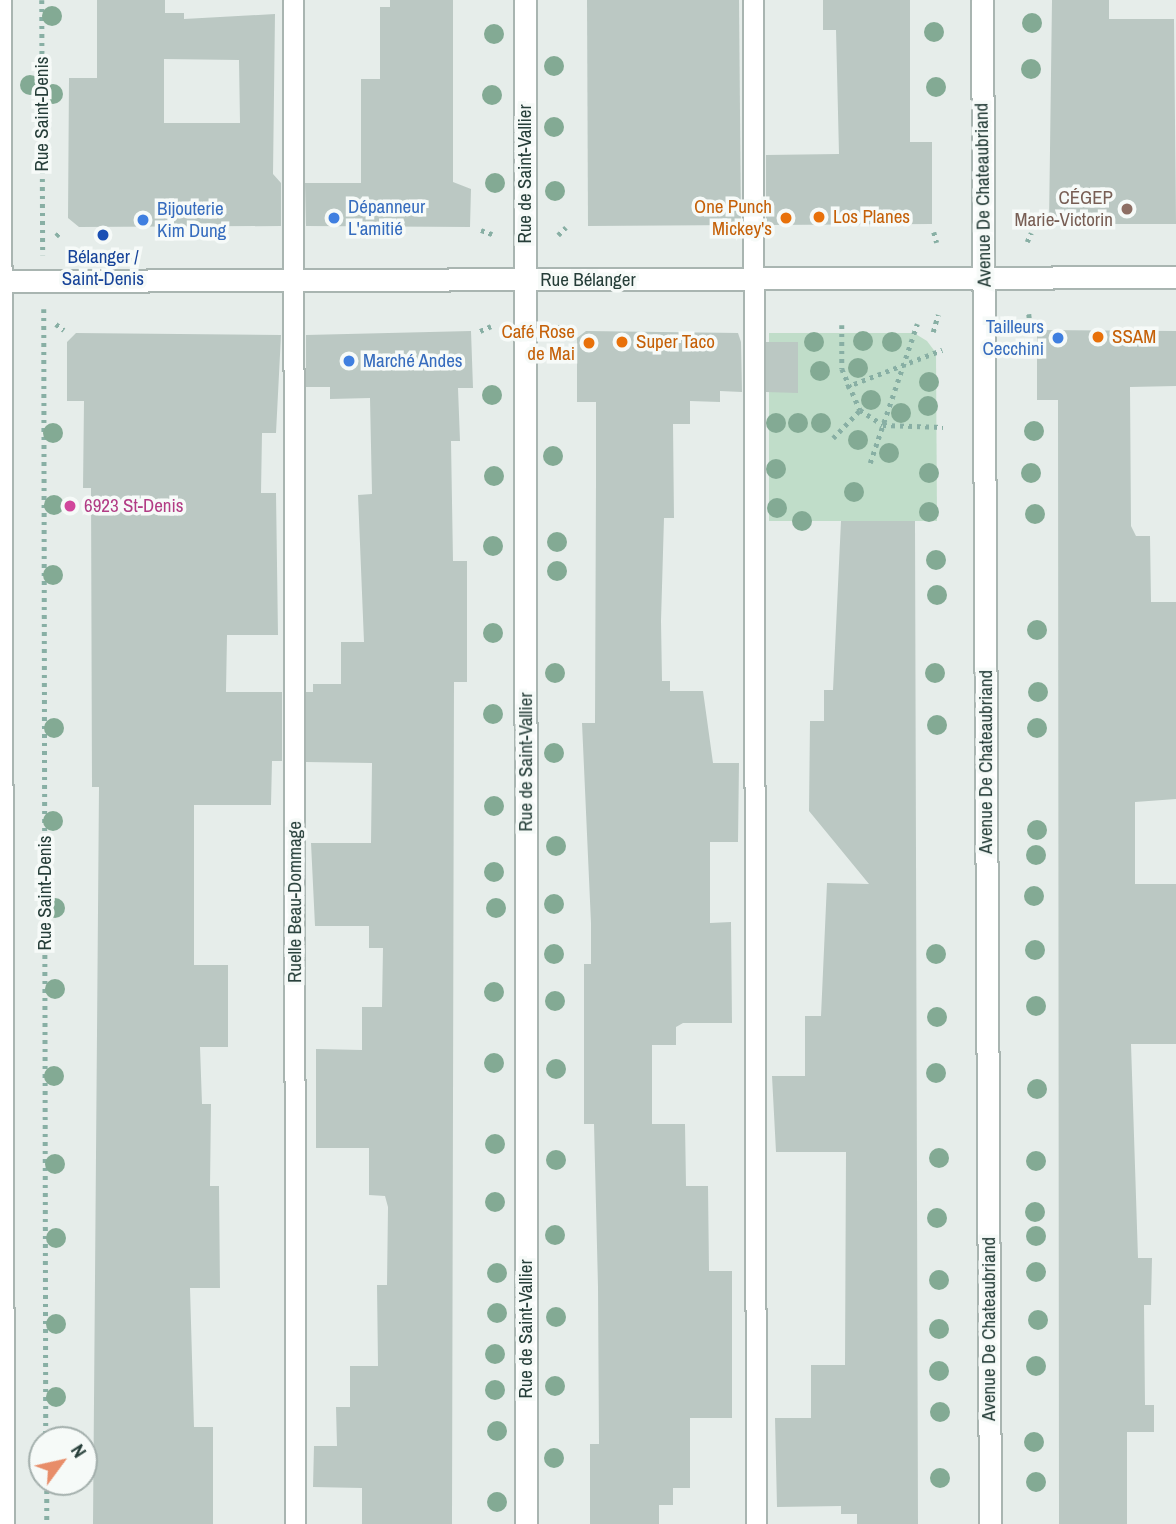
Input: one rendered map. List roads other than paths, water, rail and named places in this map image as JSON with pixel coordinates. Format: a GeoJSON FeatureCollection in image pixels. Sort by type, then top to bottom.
{"type":"FeatureCollection","features":[{"type":"Feature","properties":{"kind":"street"},"geometry":{"type":"LineString","coordinates":[[0,0],[3,1524]]}},
{"type":"Feature","properties":{"kind":"street","name":"Rue de Saint-Vallier"},"geometry":{"type":"LineString","coordinates":[[525,0],[526,1524]]}},
{"type":"Feature","properties":{"kind":"street","name":"Avenue De Chateaubriand"},"geometry":{"type":"LineString","coordinates":[[982,0],[990,1524]]}},
{"type":"Feature","properties":{"kind":"street","name":"Rue Bélanger"},"geometry":{"type":"LineString","coordinates":[[0,281],[1176,277]]}},
{"type":"Feature","properties":{"kind":"lane","name":"Ruelle Beau-Dommage"},"geometry":{"type":"LineString","coordinates":[[293,0],[295,1524]]}},
{"type":"Feature","properties":{"kind":"lane"},"geometry":{"type":"LineString","coordinates":[[753,0],[756,1524]]}},
{"type":"Feature","properties":{"kind":"place","name":"CÉGEP Marie-Victorin"},"geometry":{"type":"Point","coordinates":[1127,209]}},
{"type":"Feature","properties":{"kind":"place","name":"Los Planes"},"geometry":{"type":"Point","coordinates":[819,217]}},
{"type":"Feature","properties":{"kind":"place","name":"Dépanneur L'amitié"},"geometry":{"type":"Point","coordinates":[334,218]}},
{"type":"Feature","properties":{"kind":"place","name":"One Punch Mickey's"},"geometry":{"type":"Point","coordinates":[786,218]}},
{"type":"Feature","properties":{"kind":"place","name":"Bijouterie Kim Dung"},"geometry":{"type":"Point","coordinates":[143,220]}},
{"type":"Feature","properties":{"kind":"place","name":"Bélanger / Saint-Denis"},"geometry":{"type":"Point","coordinates":[103,235]}},
{"type":"Feature","properties":{"kind":"place","name":"SSAM"},"geometry":{"type":"Point","coordinates":[1098,337]}},
{"type":"Feature","properties":{"kind":"place","name":"Tailleurs Cecchini"},"geometry":{"type":"Point","coordinates":[1058,338]}},
{"type":"Feature","properties":{"kind":"place","name":"Super Taco"},"geometry":{"type":"Point","coordinates":[622,342]}},
{"type":"Feature","properties":{"kind":"place","name":"Café Rose de Mai"},"geometry":{"type":"Point","coordinates":[589,343]}},
{"type":"Feature","properties":{"kind":"place","name":"Marché Andes"},"geometry":{"type":"Point","coordinates":[349,361]}},
{"type":"Feature","properties":{"kind":"place","name":"6923 St-Denis"},"geometry":{"type":"Point","coordinates":[70,506]}}]}
